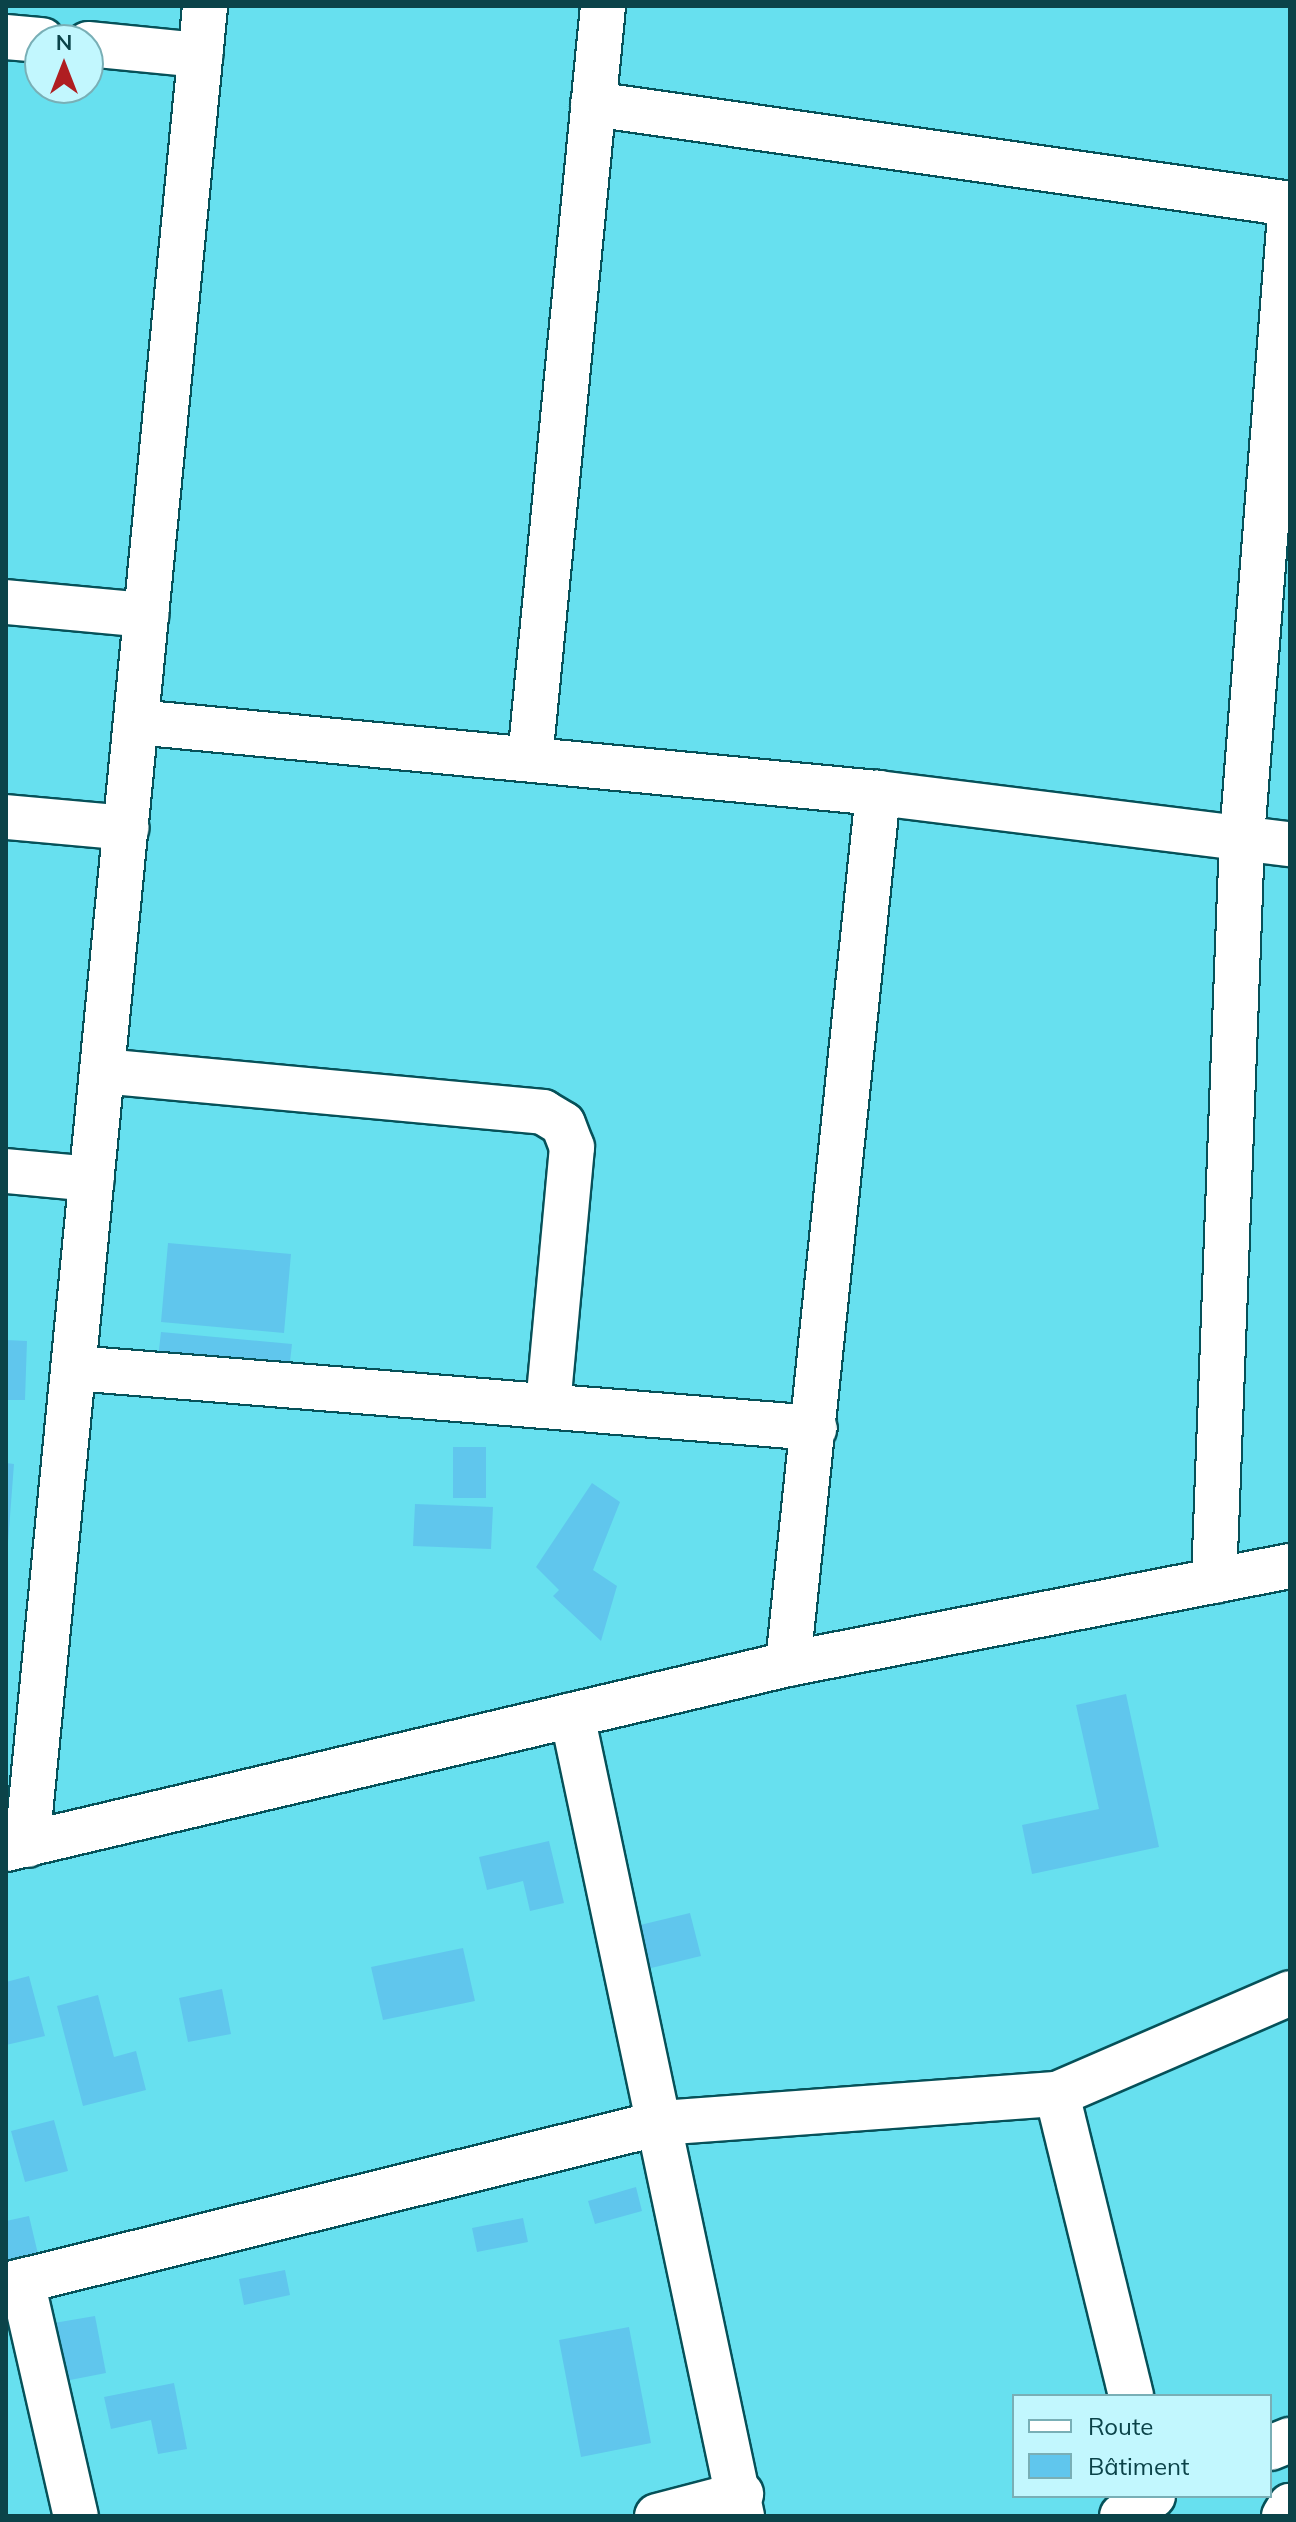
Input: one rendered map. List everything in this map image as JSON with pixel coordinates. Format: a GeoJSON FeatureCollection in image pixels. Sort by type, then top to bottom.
{"type":"FeatureCollection","features":[{"type":"Feature","properties":{"kind":"street"},"geometry":{"type":"LineString","coordinates":[[205,6],[74,1368],[16,1847],[788,1664],[1290,1566]]}},
{"type":"Feature","properties":{"kind":"street"},"geometry":{"type":"LineString","coordinates":[[530,759],[603,6]]}},
{"type":"Feature","properties":{"kind":"street"},"geometry":{"type":"LineString","coordinates":[[104,46],[200,55]]}},
{"type":"Feature","properties":{"kind":"street"},"geometry":{"type":"LineString","coordinates":[[593,104],[1290,204]]}},
{"type":"Feature","properties":{"kind":"street"},"geometry":{"type":"LineString","coordinates":[[1214,1581],[1242,837],[1281,452],[1290,214]]}},
{"type":"Feature","properties":{"kind":"street"},"geometry":{"type":"LineString","coordinates":[[6,602],[146,615]]}},
{"type":"Feature","properties":{"kind":"street"},"geometry":{"type":"LineString","coordinates":[[136,722],[878,793],[1290,844]]}},
{"type":"Feature","properties":{"kind":"street"},"geometry":{"type":"LineString","coordinates":[[788,1664],[815,1428],[878,793]]}},
{"type":"Feature","properties":{"kind":"street"},"geometry":{"type":"LineString","coordinates":[[6,817],[126,828]]}},
{"type":"Feature","properties":{"kind":"street"},"geometry":{"type":"LineString","coordinates":[[102,1071],[543,1112],[563,1124],[572,1147],[548,1406]]}},
{"type":"Feature","properties":{"kind":"street"},"geometry":{"type":"LineString","coordinates":[[6,1171],[92,1179]]}},
{"type":"Feature","properties":{"kind":"street"},"geometry":{"type":"LineString","coordinates":[[74,1368],[815,1428]]}},
{"type":"Feature","properties":{"kind":"street"},"geometry":{"type":"LineString","coordinates":[[572,1715],[742,2505],[657,2516]]}},
{"type":"Feature","properties":{"kind":"street"},"geometry":{"type":"LineString","coordinates":[[76,2516],[14,2283],[660,2123],[1057,2094],[1290,1993]]}},
{"type":"Feature","properties":{"kind":"street"},"geometry":{"type":"LineString","coordinates":[[1057,2094],[1131,2394]]}},
{"type":"Feature","properties":{"kind":"street"},"geometry":{"type":"LineString","coordinates":[[1122,2516],[1150,2498]]}},
{"type":"Feature","properties":{"kind":"street"},"geometry":{"type":"LineString","coordinates":[[1284,2516],[1290,2506]]}},
{"type":"Feature","properties":{"kind":"building"},"geometry":{"type":"Polygon","coordinates":[[[168,1243],[291,1254],[284,1333],[161,1322],[168,1243]]]}},
{"type":"Feature","properties":{"kind":"building"},"geometry":{"type":"Polygon","coordinates":[[[161,1332],[292,1344],[289,1371],[158,1358],[161,1332]]]}},
{"type":"Feature","properties":{"kind":"building"},"geometry":{"type":"Polygon","coordinates":[[[6,1340],[27,1341],[25,1400],[6,1400],[6,1340]]]}},
{"type":"Feature","properties":{"kind":"building"},"geometry":{"type":"Polygon","coordinates":[[[453,1447],[486,1447],[486,1498],[453,1498],[453,1447]]]}},
{"type":"Feature","properties":{"kind":"building"},"geometry":{"type":"Polygon","coordinates":[[[6,1463],[14,1464],[8,1543],[6,1543],[6,1463]]]}},
{"type":"Feature","properties":{"kind":"building"},"geometry":{"type":"Polygon","coordinates":[[[592,1483],[620,1502],[593,1570],[617,1586],[601,1641],[553,1596],[559,1590],[536,1567],[592,1483]]]}},
{"type":"Feature","properties":{"kind":"building"},"geometry":{"type":"Polygon","coordinates":[[[415,1504],[493,1507],[491,1549],[413,1546],[415,1504]]]}},
{"type":"Feature","properties":{"kind":"building"},"geometry":{"type":"Polygon","coordinates":[[[1126,1694],[1159,1847],[1032,1874],[1022,1825],[1099,1809],[1076,1705],[1126,1694]]]}},
{"type":"Feature","properties":{"kind":"building"},"geometry":{"type":"Polygon","coordinates":[[[549,1841],[564,1903],[530,1911],[523,1881],[487,1890],[479,1857],[549,1841]]]}},
{"type":"Feature","properties":{"kind":"building"},"geometry":{"type":"Polygon","coordinates":[[[690,1913],[701,1956],[647,1969],[636,1926],[690,1913]]]}},
{"type":"Feature","properties":{"kind":"building"},"geometry":{"type":"Polygon","coordinates":[[[463,1948],[475,2001],[383,2020],[371,1967],[463,1948]]]}},
{"type":"Feature","properties":{"kind":"building"},"geometry":{"type":"Polygon","coordinates":[[[29,1976],[45,2036],[6,2045],[6,1982],[29,1976]]]}},
{"type":"Feature","properties":{"kind":"building"},"geometry":{"type":"Polygon","coordinates":[[[222,1989],[231,2034],[188,2042],[179,1998],[222,1989]]]}},
{"type":"Feature","properties":{"kind":"building"},"geometry":{"type":"Polygon","coordinates":[[[98,1995],[114,2057],[136,2051],[146,2090],[83,2106],[57,2006],[98,1995]]]}},
{"type":"Feature","properties":{"kind":"building"},"geometry":{"type":"Polygon","coordinates":[[[54,2120],[68,2171],[25,2182],[11,2131],[54,2120]]]}},
{"type":"Feature","properties":{"kind":"building"},"geometry":{"type":"Polygon","coordinates":[[[636,2187],[642,2211],[595,2224],[588,2201],[636,2187]]]}},
{"type":"Feature","properties":{"kind":"building"},"geometry":{"type":"Polygon","coordinates":[[[29,2216],[42,2271],[6,2280],[6,2221],[29,2216]]]}},
{"type":"Feature","properties":{"kind":"building"},"geometry":{"type":"Polygon","coordinates":[[[523,2218],[528,2242],[477,2252],[472,2228],[523,2218]]]}},
{"type":"Feature","properties":{"kind":"building"},"geometry":{"type":"Polygon","coordinates":[[[285,2270],[290,2295],[244,2305],[239,2279],[285,2270]]]}},
{"type":"Feature","properties":{"kind":"building"},"geometry":{"type":"Polygon","coordinates":[[[95,2316],[106,2373],[65,2381],[54,2323],[95,2316]]]}},
{"type":"Feature","properties":{"kind":"building"},"geometry":{"type":"Polygon","coordinates":[[[629,2327],[651,2443],[581,2457],[559,2340],[629,2327]]]}},
{"type":"Feature","properties":{"kind":"building"},"geometry":{"type":"Polygon","coordinates":[[[174,2383],[187,2449],[158,2454],[151,2420],[111,2429],[104,2397],[174,2383]]]}}]}
